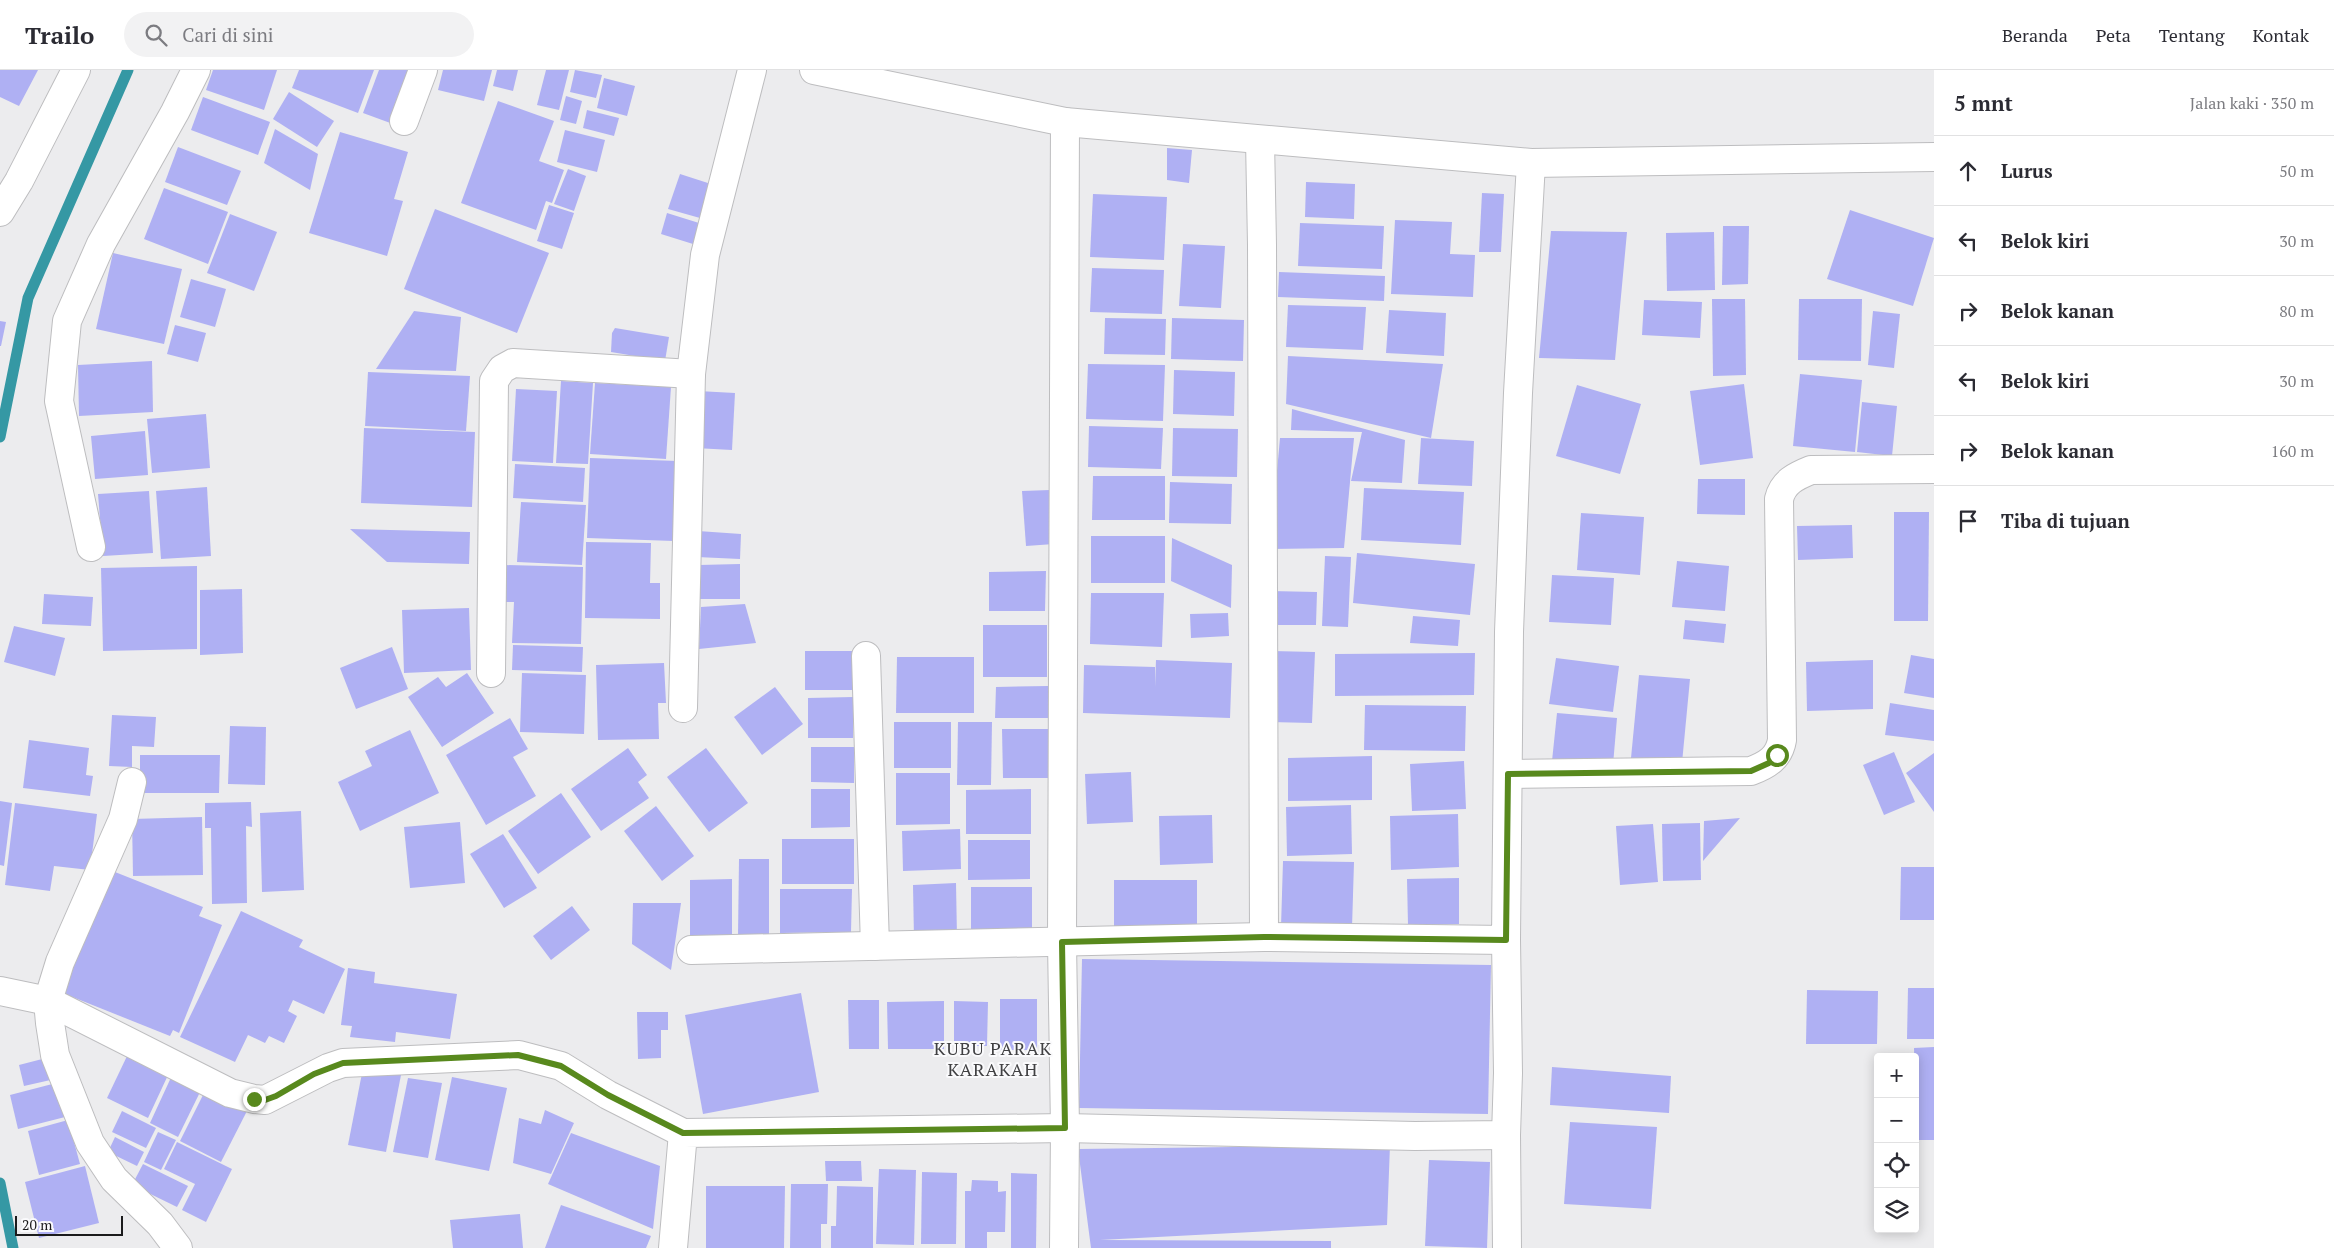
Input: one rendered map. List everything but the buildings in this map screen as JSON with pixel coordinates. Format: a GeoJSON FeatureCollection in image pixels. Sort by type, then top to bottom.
{"type":"FeatureCollection","features":[{"type":"Feature","properties":{"kind":"street"},"geometry":{"type":"LineString","coordinates":[[0,212],[19,181],[76,70]]}},
{"type":"Feature","properties":{"kind":"street"},"geometry":{"type":"LineString","coordinates":[[91,547],[59,401],[67,321],[101,244],[175,112],[196,70]]}},
{"type":"Feature","properties":{"kind":"street"},"geometry":{"type":"LineString","coordinates":[[404,121],[423,70]]}},
{"type":"Feature","properties":{"kind":"street"},"geometry":{"type":"LineString","coordinates":[[683,708],[691,374],[706,255],[752,70]]}},
{"type":"Feature","properties":{"kind":"street"},"geometry":{"type":"LineString","coordinates":[[814,70],[1065,122],[1531,163],[1934,157]]}},
{"type":"Feature","properties":{"kind":"street"},"geometry":{"type":"LineString","coordinates":[[1064,1248],[1065,1128],[1062,942],[1065,122]]}},
{"type":"Feature","properties":{"kind":"street"},"geometry":{"type":"LineString","coordinates":[[1260,140],[1264,937]]}},
{"type":"Feature","properties":{"kind":"street"},"geometry":{"type":"LineString","coordinates":[[1507,1248],[1506,1136],[1508,1073],[1506,940],[1509,632],[1518,393],[1531,163]]}},
{"type":"Feature","properties":{"kind":"street"},"geometry":{"type":"LineString","coordinates":[[491,673],[494,381],[502,369],[513,363],[691,374]]}},
{"type":"Feature","properties":{"kind":"street"},"geometry":{"type":"LineString","coordinates":[[1508,774],[1751,771],[1769,763],[1781,749],[1782,740],[1780,492],[1797,475],[1812,470],[1934,469]]}},
{"type":"Feature","properties":{"kind":"street"},"geometry":{"type":"LineString","coordinates":[[866,656],[875,946]]}},
{"type":"Feature","properties":{"kind":"street"},"geometry":{"type":"LineString","coordinates":[[132,782],[123,819],[74,927],[60,962],[48,1001],[55,1056],[90,1143],[114,1179],[160,1224],[178,1248]]}},
{"type":"Feature","properties":{"kind":"street"},"geometry":{"type":"LineString","coordinates":[[691,950],[1264,937],[1506,940]]}},
{"type":"Feature","properties":{"kind":"street"},"geometry":{"type":"LineString","coordinates":[[0,991],[48,1001],[230,1093],[254,1099],[265,1100],[276,1096],[314,1074],[343,1063],[518,1055],[561,1066],[608,1095],[683,1133],[1065,1128],[1415,1136],[1506,1136]]}},
{"type":"Feature","properties":{"kind":"street"},"geometry":{"type":"LineString","coordinates":[[673,1248],[683,1133]]}},
{"type":"Feature","properties":{"kind":"waterway"},"geometry":{"type":"LineString","coordinates":[[0,437],[28,298],[128,70]]}},
{"type":"Feature","properties":{"kind":"waterway"},"geometry":{"type":"LineString","coordinates":[[0,1183],[13,1248]]}},
{"type":"Feature","properties":{"kind":"district","name":"KUBU PARAK KARAKAH"},"geometry":{"type":"Point","coordinates":[993,1060]}},
{"type":"Feature","properties":{"kind":"route"},"geometry":{"type":"LineString","coordinates":[[254,1099],[265,1100],[276,1096],[314,1074],[343,1063],[518,1055],[561,1066],[608,1095],[683,1133],[1065,1128],[1062,942],[1264,937],[1506,940],[1508,774],[1751,771],[1769,763],[1777,755]]}}]}
